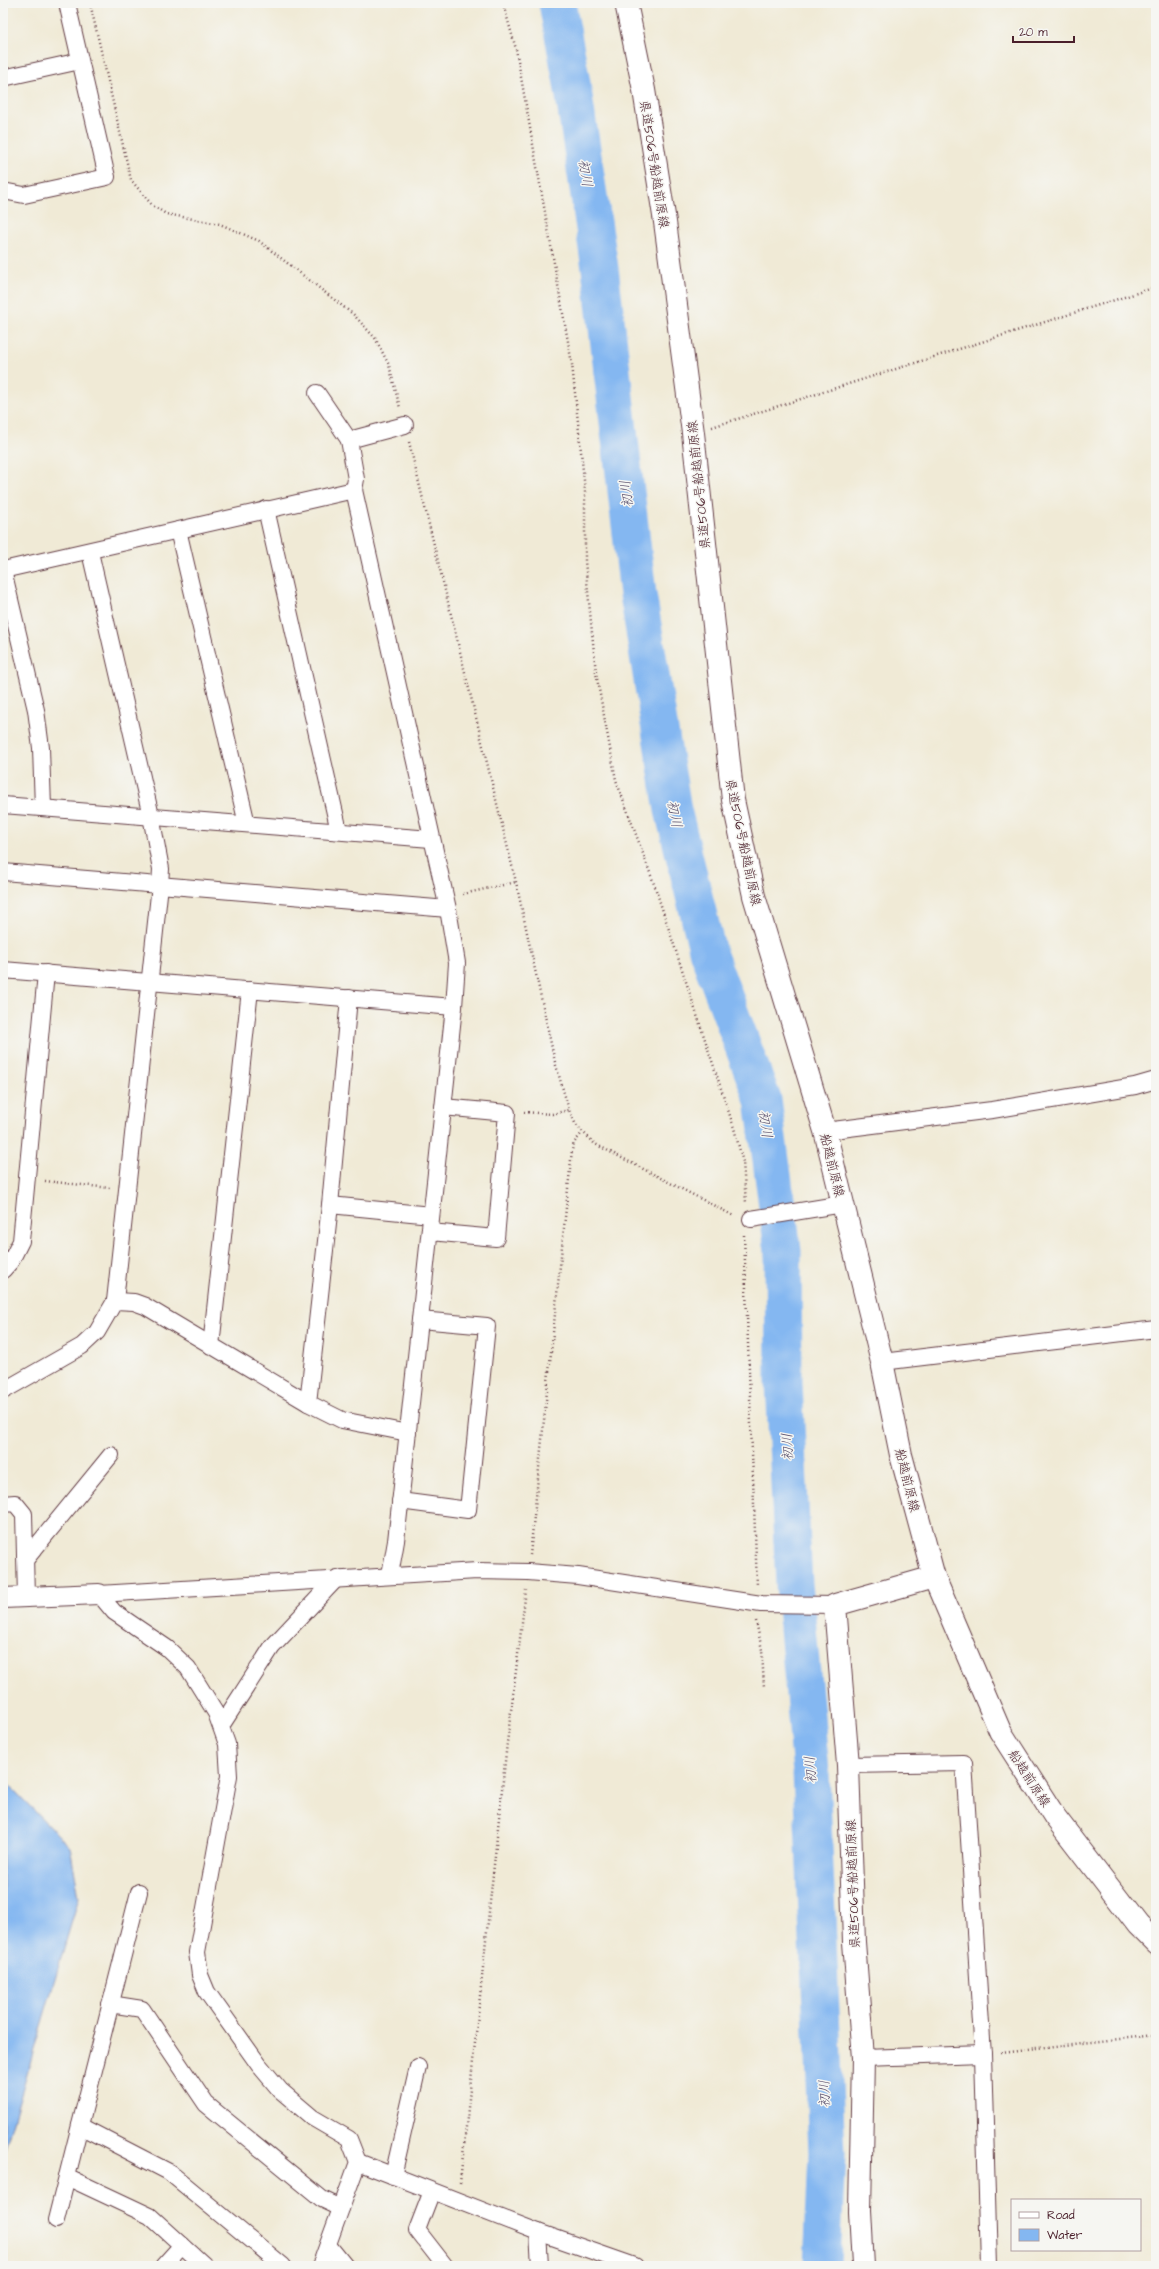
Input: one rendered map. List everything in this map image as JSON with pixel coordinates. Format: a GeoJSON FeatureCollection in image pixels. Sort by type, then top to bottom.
{"type":"FeatureCollection","features":[{"type":"Feature","properties":{"kind":"main road","name":"県道506号船越前原線"},"geometry":{"type":"LineString","coordinates":[[626,3],[644,90],[662,206],[693,433],[733,800],[754,896],[774,966]]}},
{"type":"Feature","properties":{"kind":"main road","name":"船越前原線"},"geometry":{"type":"LineString","coordinates":[[774,966],[825,1131],[882,1362],[901,1455],[934,1577],[1000,1731],[1054,1817],[1138,1925],[1156,1943]]}},
{"type":"Feature","properties":{"kind":"main road"},"geometry":{"type":"LineString","coordinates":[[835,1605],[934,1577]]}},
{"type":"Feature","properties":{"kind":"main road","name":"県道506号船越前原線"},"geometry":{"type":"LineString","coordinates":[[835,1605],[848,1765],[854,1942],[863,2058],[860,2211],[863,2266]]}},
{"type":"Feature","properties":{"kind":"street"},"geometry":{"type":"LineString","coordinates":[[3,191],[24,196],[107,177],[67,3]]}},
{"type":"Feature","properties":{"kind":"street"},"geometry":{"type":"LineString","coordinates":[[3,78],[80,61]]}},
{"type":"Feature","properties":{"kind":"street"},"geometry":{"type":"LineString","coordinates":[[317,393],[349,440],[356,479],[354,490],[447,903],[457,963],[454,1007],[432,1215],[408,1432],[390,1575]]}},
{"type":"Feature","properties":{"kind":"street"},"geometry":{"type":"LineString","coordinates":[[349,440],[400,427]]}},
{"type":"Feature","properties":{"kind":"street"},"geometry":{"type":"LineString","coordinates":[[43,808],[41,748],[36,710],[3,570],[90,552],[266,509],[354,490]]}},
{"type":"Feature","properties":{"kind":"street"},"geometry":{"type":"LineString","coordinates":[[266,509],[339,831]]}},
{"type":"Feature","properties":{"kind":"street"},"geometry":{"type":"LineString","coordinates":[[178,530],[247,824]]}},
{"type":"Feature","properties":{"kind":"street"},"geometry":{"type":"LineString","coordinates":[[3,1391],[82,1346],[97,1332],[115,1301],[148,982],[160,885],[161,869],[151,816],[90,552]]}},
{"type":"Feature","properties":{"kind":"street"},"geometry":{"type":"LineString","coordinates":[[3,805],[432,839]]}},
{"type":"Feature","properties":{"kind":"street"},"geometry":{"type":"LineString","coordinates":[[3,872],[160,885],[447,903]]}},
{"type":"Feature","properties":{"kind":"street"},"geometry":{"type":"LineString","coordinates":[[3,970],[454,1007]]}},
{"type":"Feature","properties":{"kind":"street"},"geometry":{"type":"LineString","coordinates":[[3,1270],[11,1261],[21,1241],[46,973]]}},
{"type":"Feature","properties":{"kind":"street"},"geometry":{"type":"LineString","coordinates":[[211,1346],[250,990]]}},
{"type":"Feature","properties":{"kind":"street"},"geometry":{"type":"LineString","coordinates":[[308,1403],[330,1205],[349,998]]}},
{"type":"Feature","properties":{"kind":"street"},"geometry":{"type":"LineString","coordinates":[[825,1131],[992,1110],[1135,1086],[1156,1080]]}},
{"type":"Feature","properties":{"kind":"street"},"geometry":{"type":"LineString","coordinates":[[430,1232],[496,1238],[507,1113],[443,1106]]}},
{"type":"Feature","properties":{"kind":"street"},"geometry":{"type":"LineString","coordinates":[[747,1219],[807,1211],[843,1204]]}},
{"type":"Feature","properties":{"kind":"street"},"geometry":{"type":"LineString","coordinates":[[330,1205],[432,1215]]}},
{"type":"Feature","properties":{"kind":"street"},"geometry":{"type":"LineString","coordinates":[[115,1301],[134,1302],[145,1306],[308,1403],[342,1420],[408,1432]]}},
{"type":"Feature","properties":{"kind":"street"},"geometry":{"type":"LineString","coordinates":[[400,1500],[468,1510],[487,1326],[420,1320]]}},
{"type":"Feature","properties":{"kind":"street"},"geometry":{"type":"LineString","coordinates":[[882,1362],[1156,1329]]}},
{"type":"Feature","properties":{"kind":"street"},"geometry":{"type":"LineString","coordinates":[[26,1559],[111,1454]]}},
{"type":"Feature","properties":{"kind":"street"},"geometry":{"type":"LineString","coordinates":[[3,1504],[15,1503],[24,1514],[26,1597]]}},
{"type":"Feature","properties":{"kind":"street"},"geometry":{"type":"LineString","coordinates":[[3,1598],[99,1594],[337,1578],[477,1571],[528,1572],[578,1576],[758,1603],[835,1605]]}},
{"type":"Feature","properties":{"kind":"street"},"geometry":{"type":"LineString","coordinates":[[221,1726],[272,1647],[337,1578]]}},
{"type":"Feature","properties":{"kind":"street"},"geometry":{"type":"LineString","coordinates":[[99,1594],[114,1612],[167,1648],[188,1668],[206,1694],[221,1726],[227,1744],[229,1776],[199,1935],[197,1952],[200,1975],[207,1992],[263,2070],[280,2090],[313,2118],[349,2139],[358,2162],[320,2266]]}},
{"type":"Feature","properties":{"kind":"street"},"geometry":{"type":"LineString","coordinates":[[848,1765],[964,1763],[983,2054],[989,2266]]}},
{"type":"Feature","properties":{"kind":"street"},"geometry":{"type":"LineString","coordinates":[[56,2220],[138,1892]]}},
{"type":"Feature","properties":{"kind":"street"},"geometry":{"type":"LineString","coordinates":[[110,2004],[142,2009],[206,2104],[322,2198],[341,2208]]}},
{"type":"Feature","properties":{"kind":"street"},"geometry":{"type":"LineString","coordinates":[[863,2058],[983,2054]]}},
{"type":"Feature","properties":{"kind":"street"},"geometry":{"type":"LineString","coordinates":[[393,2176],[418,2067]]}},
{"type":"Feature","properties":{"kind":"street"},"geometry":{"type":"LineString","coordinates":[[80,2126],[169,2172],[283,2266]]}},
{"type":"Feature","properties":{"kind":"street"},"geometry":{"type":"LineString","coordinates":[[358,2162],[538,2232],[635,2266]]}},
{"type":"Feature","properties":{"kind":"street"},"geometry":{"type":"LineString","coordinates":[[67,2177],[150,2216],[205,2266]]}},
{"type":"Feature","properties":{"kind":"street"},"geometry":{"type":"LineString","coordinates":[[432,2191],[417,2230],[445,2266]]}},
{"type":"Feature","properties":{"kind":"street"},"geometry":{"type":"LineString","coordinates":[[538,2232],[540,2266]]}},
{"type":"Feature","properties":{"kind":"street"},"geometry":{"type":"LineString","coordinates":[[163,2266],[182,2245]]}},
{"type":"Feature","properties":{"kind":"street"},"geometry":{"type":"LineString","coordinates":[[328,2245],[345,2266]]}},
{"type":"Feature","properties":{"kind":"path"},"geometry":{"type":"LineString","coordinates":[[503,3],[516,49],[572,364],[585,490],[586,561],[596,673],[616,780],[653,881],[734,1128],[743,1162],[747,1219],[758,1603],[755,1614],[762,1650],[764,1688]]}},
{"type":"Feature","properties":{"kind":"path"},"geometry":{"type":"LineString","coordinates":[[693,433],[1156,287]]}},
{"type":"Feature","properties":{"kind":"path"},"geometry":{"type":"LineString","coordinates":[[447,903],[516,882]]}},
{"type":"Feature","properties":{"kind":"path"},"geometry":{"type":"LineString","coordinates":[[507,1113],[557,1114],[569,1110],[576,1125],[594,1144],[733,1216],[747,1219]]}},
{"type":"Feature","properties":{"kind":"path"},"geometry":{"type":"LineString","coordinates":[[456,2200],[463,2175],[506,1743],[528,1572],[574,1143],[582,1133]]}},
{"type":"Feature","properties":{"kind":"path"},"geometry":{"type":"LineString","coordinates":[[27,1180],[126,1189]]}},
{"type":"Feature","properties":{"kind":"path"},"geometry":{"type":"LineString","coordinates":[[983,2054],[1156,2035]]}},
{"type":"Feature","properties":{"kind":"water"},"geometry":{"type":"Polygon","coordinates":[[[3,1779],[70,1847],[79,1897],[3,2155],[3,1779]]]}},
{"type":"Feature","properties":{"kind":"waterway","name":"初川"},"geometry":{"type":"LineString","coordinates":[[557,3],[572,83],[600,268],[638,594],[673,810],[708,953],[763,1100],[783,1251],[784,1383],[794,1584],[811,1772],[827,2153],[822,2266]]}}]}
